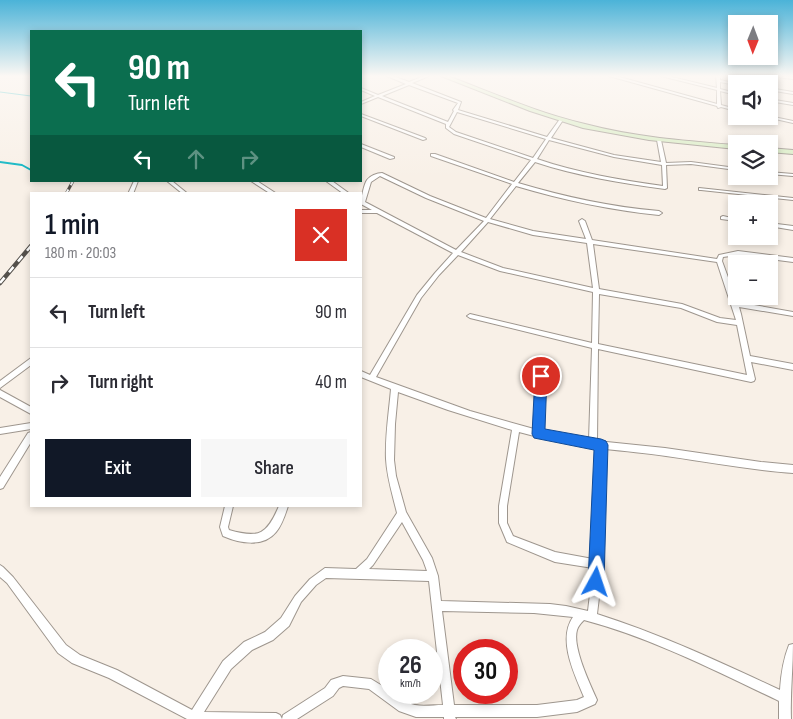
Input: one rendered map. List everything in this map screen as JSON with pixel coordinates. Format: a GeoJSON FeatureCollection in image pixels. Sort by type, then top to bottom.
{"type":"FeatureCollection","features":[{"type":"Feature","properties":{"kind":"street"},"geometry":{"type":"LineString","coordinates":[[414,110],[449,124]]}},
{"type":"Feature","properties":{"kind":"street"},"geometry":{"type":"LineString","coordinates":[[659,140],[664,164],[665,188],[612,180],[558,168],[455,134],[447,127],[454,110],[549,139],[614,156],[664,164],[691,163],[728,168]]}},
{"type":"Feature","properties":{"kind":"street"},"geometry":{"type":"LineString","coordinates":[[533,110],[561,120],[618,134],[728,146]]}},
{"type":"Feature","properties":{"kind":"street"},"geometry":{"type":"LineString","coordinates":[[362,115],[424,139]]}},
{"type":"Feature","properties":{"kind":"street"},"geometry":{"type":"LineString","coordinates":[[778,119],[793,122]]}},
{"type":"Feature","properties":{"kind":"street"},"geometry":{"type":"LineString","coordinates":[[372,378],[419,297],[516,184],[561,120]]}},
{"type":"Feature","properties":{"kind":"street"},"geometry":{"type":"LineString","coordinates":[[362,145],[392,158]]}},
{"type":"Feature","properties":{"kind":"street"},"geometry":{"type":"LineString","coordinates":[[778,151],[793,152]]}},
{"type":"Feature","properties":{"kind":"street"},"geometry":{"type":"LineString","coordinates":[[433,155],[476,172],[516,184],[584,201],[659,213]]}},
{"type":"Feature","properties":{"kind":"street"},"geometry":{"type":"LineString","coordinates":[[718,261],[533,234],[487,220],[428,197],[380,174],[369,181],[362,203],[458,253],[502,270],[596,291],[682,306],[719,320],[739,322]]}},
{"type":"Feature","properties":{"kind":"street"},"geometry":{"type":"LineString","coordinates":[[778,174],[793,175]]}},
{"type":"Feature","properties":{"kind":"street"},"geometry":{"type":"LineString","coordinates":[[170,182],[183,192]]}},
{"type":"Feature","properties":{"kind":"street"},"geometry":{"type":"LineString","coordinates":[[254,182],[271,192]]}},
{"type":"Feature","properties":{"kind":"street"},"geometry":{"type":"LineString","coordinates":[[330,182],[345,192]]}},
{"type":"Feature","properties":{"kind":"street"},"geometry":{"type":"LineString","coordinates":[[701,189],[793,199]]}},
{"type":"Feature","properties":{"kind":"street"},"geometry":{"type":"LineString","coordinates":[[362,212],[380,212]]}},
{"type":"Feature","properties":{"kind":"street"},"geometry":{"type":"LineString","coordinates":[[723,218],[728,219]]}},
{"type":"Feature","properties":{"kind":"street"},"geometry":{"type":"LineString","coordinates":[[287,719],[328,692],[335,684],[344,681],[371,684],[402,706],[416,711],[449,714],[537,711],[577,706],[591,700],[579,671],[572,642],[572,629],[587,616],[598,564],[596,291],[590,242],[582,221]]}},
{"type":"Feature","properties":{"kind":"street"},"geometry":{"type":"LineString","coordinates":[[778,226],[793,228]]}},
{"type":"Feature","properties":{"kind":"street"},"geometry":{"type":"LineString","coordinates":[[718,261],[721,256],[738,253],[793,260]]}},
{"type":"Feature","properties":{"kind":"street"},"geometry":{"type":"LineString","coordinates":[[718,261],[728,286]]}},
{"type":"Feature","properties":{"kind":"street"},"geometry":{"type":"LineString","coordinates":[[470,316],[595,346],[751,379],[735,305]]}},
{"type":"Feature","properties":{"kind":"street"},"geometry":{"type":"LineString","coordinates":[[741,305],[793,314]]}},
{"type":"Feature","properties":{"kind":"street"},"geometry":{"type":"LineString","coordinates":[[746,358],[793,367]]}},
{"type":"Feature","properties":{"kind":"street"},"geometry":{"type":"LineString","coordinates":[[0,385],[30,362]]}},
{"type":"Feature","properties":{"kind":"street"},"geometry":{"type":"LineString","coordinates":[[362,374],[483,418],[538,434],[597,445],[665,452],[729,463],[793,468]]}},
{"type":"Feature","properties":{"kind":"street"},"geometry":{"type":"LineString","coordinates":[[538,434],[541,376]]}},
{"type":"Feature","properties":{"kind":"street"},"geometry":{"type":"LineString","coordinates":[[396,388],[391,424],[390,460],[402,514],[427,558],[433,576],[449,714]]}},
{"type":"Feature","properties":{"kind":"street"},"geometry":{"type":"LineString","coordinates":[[0,393],[30,410]]}},
{"type":"Feature","properties":{"kind":"street"},"geometry":{"type":"LineString","coordinates":[[0,431],[30,426]]}},
{"type":"Feature","properties":{"kind":"street"},"geometry":{"type":"LineString","coordinates":[[516,427],[503,506],[503,523],[510,540],[555,557],[598,564]]}},
{"type":"Feature","properties":{"kind":"street"},"geometry":{"type":"LineString","coordinates":[[0,485],[30,437]]}},
{"type":"Feature","properties":{"kind":"street"},"geometry":{"type":"LineString","coordinates":[[229,507],[224,527],[226,533],[244,538],[258,538],[271,531],[283,507]]}},
{"type":"Feature","properties":{"kind":"street"},"geometry":{"type":"LineString","coordinates":[[358,574],[370,562],[402,514]]}},
{"type":"Feature","properties":{"kind":"street"},"geometry":{"type":"LineString","coordinates":[[0,570],[10,580],[62,649],[76,659],[154,694],[194,718],[276,719]]}},
{"type":"Feature","properties":{"kind":"street"},"geometry":{"type":"LineString","coordinates":[[194,718],[227,665],[248,646],[269,636],[285,622],[298,599],[325,572],[433,576]]}},
{"type":"Feature","properties":{"kind":"street"},"geometry":{"type":"LineString","coordinates":[[437,606],[512,607],[567,611],[587,616],[651,638],[784,698]]}},
{"type":"Feature","properties":{"kind":"street"},"geometry":{"type":"LineString","coordinates":[[785,719],[784,698],[790,656],[793,649]]}},
{"type":"Feature","properties":{"kind":"waterway"},"geometry":{"type":"LineString","coordinates":[[0,162],[22,165],[30,169]]}},
{"type":"Feature","properties":{"kind":"railway"},"geometry":{"type":"LineString","coordinates":[[67,192],[72,182]]}},
{"type":"Feature","properties":{"kind":"railway"},"geometry":{"type":"LineString","coordinates":[[0,283],[30,247]]}},
{"type":"Feature","properties":{"kind":"route"},"geometry":{"type":"LineString","coordinates":[[541,376],[538,434],[601,445],[596,582]]}}]}
